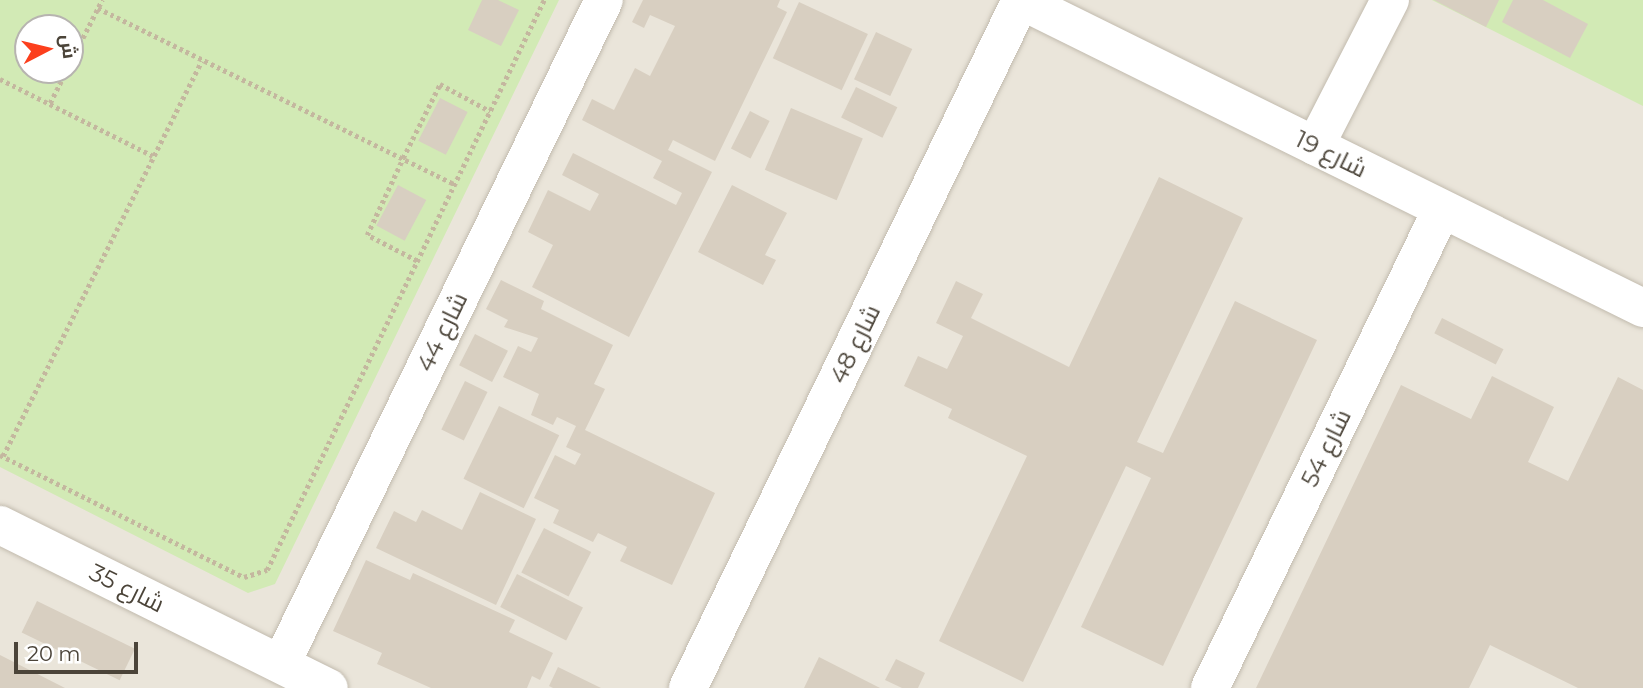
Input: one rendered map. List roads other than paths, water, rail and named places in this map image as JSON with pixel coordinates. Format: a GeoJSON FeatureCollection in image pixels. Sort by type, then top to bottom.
{"type":"FeatureCollection","features":[{"type":"Feature","properties":{"kind":"street","name":"شارع 44"},"geometry":{"type":"LineString","coordinates":[[281,664],[604,0]]}},
{"type":"Feature","properties":{"kind":"street","name":"شارع 19"},"geometry":{"type":"LineString","coordinates":[[1021,0],[1441,209],[1641,301]]}},
{"type":"Feature","properties":{"kind":"street","name":"شارع 48"},"geometry":{"type":"LineString","coordinates":[[688,688],[1021,0]]}},
{"type":"Feature","properties":{"kind":"street"},"geometry":{"type":"LineString","coordinates":[[1315,146],[1390,0]]}},
{"type":"Feature","properties":{"kind":"street","name":"شارع 54"},"geometry":{"type":"LineString","coordinates":[[1210,688],[1441,209]]}},
{"type":"Feature","properties":{"kind":"street","name":"شارع 35"},"geometry":{"type":"LineString","coordinates":[[0,525],[329,688]]}}]}
